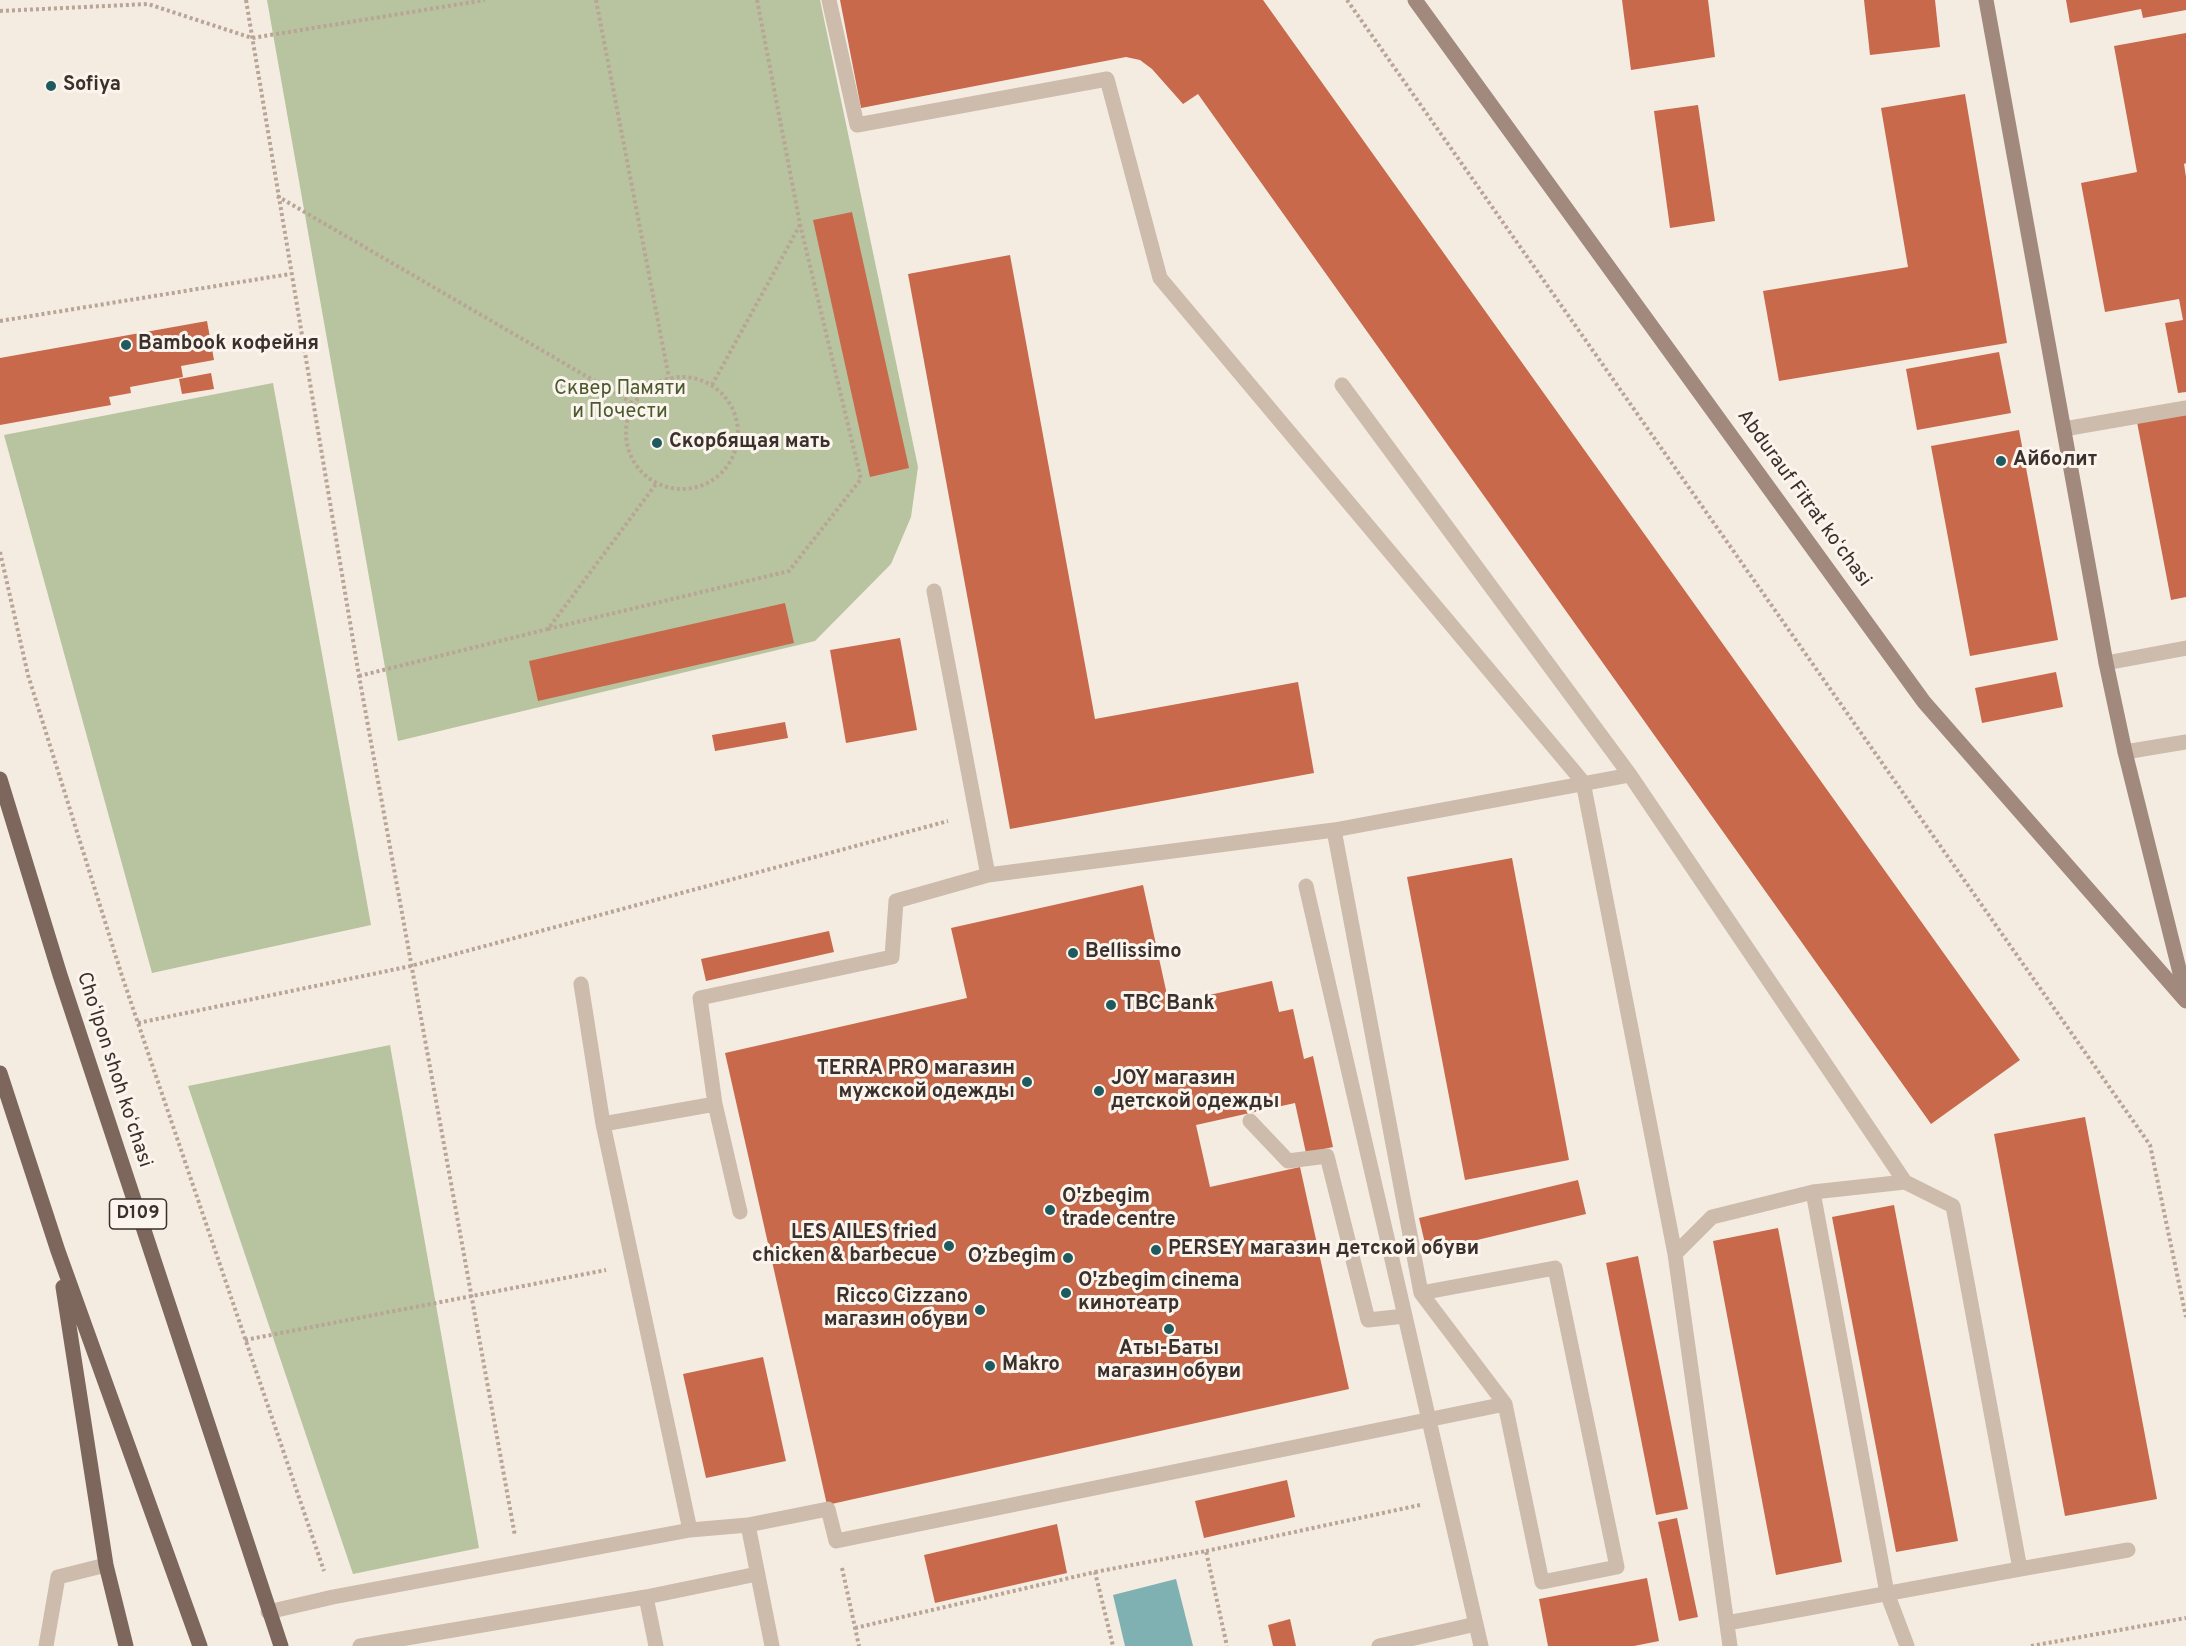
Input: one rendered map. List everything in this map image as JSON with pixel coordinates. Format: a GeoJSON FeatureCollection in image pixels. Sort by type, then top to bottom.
{"type":"FeatureCollection","features":[{"type":"Feature","properties":{"kind":"main road","name":"Abdurauf Fitrat koʻchasi"},"geometry":{"type":"LineString","coordinates":[[1415,0],[1924,702],[2186,999]]}},
{"type":"Feature","properties":{"kind":"main road","name":"Abdurauf Fitrat koʻchasi"},"geometry":{"type":"LineString","coordinates":[[1986,0],[2106,663],[2125,752],[2186,999]]}},
{"type":"Feature","properties":{"kind":"main road","name":"Choʻlpon shoh koʻchasi"},"geometry":{"type":"LineString","coordinates":[[0,780],[64,987],[281,1646]]}},
{"type":"Feature","properties":{"kind":"main road"},"geometry":{"type":"LineString","coordinates":[[0,1072],[58,1251],[200,1646]]}},
{"type":"Feature","properties":{"kind":"main road"},"geometry":{"type":"LineString","coordinates":[[58,1251],[106,1565],[126,1646]]}},
{"type":"Feature","properties":{"kind":"main road"},"geometry":{"type":"LineString","coordinates":[[268,1612],[288,1646]]}},
{"type":"Feature","properties":{"kind":"street"},"geometry":{"type":"LineString","coordinates":[[829,0],[857,125],[1107,79],[1160,279],[1583,782],[1675,1254],[1730,1646]]}},
{"type":"Feature","properties":{"kind":"street"},"geometry":{"type":"LineString","coordinates":[[1342,385],[1630,775],[1905,1182],[1953,1206],[2009,1520],[2020,1569]]}},
{"type":"Feature","properties":{"kind":"street"},"geometry":{"type":"LineString","coordinates":[[2064,429],[2186,408]]}},
{"type":"Feature","properties":{"kind":"street"},"geometry":{"type":"LineString","coordinates":[[934,591],[988,875]]}},
{"type":"Feature","properties":{"kind":"street"},"geometry":{"type":"LineString","coordinates":[[2106,663],[2186,648]]}},
{"type":"Feature","properties":{"kind":"street"},"geometry":{"type":"LineString","coordinates":[[2125,752],[2186,742]]}},
{"type":"Feature","properties":{"kind":"street"},"geometry":{"type":"LineString","coordinates":[[740,1212],[716,1104],[700,998],[892,957],[896,901],[988,875],[1334,830],[1630,775]]}},
{"type":"Feature","properties":{"kind":"street"},"geometry":{"type":"LineString","coordinates":[[1334,830],[1421,1293],[1504,1404],[1542,1582],[1617,1566],[1555,1268],[1421,1293]]}},
{"type":"Feature","properties":{"kind":"street"},"geometry":{"type":"LineString","coordinates":[[1306,886],[1481,1646]]}},
{"type":"Feature","properties":{"kind":"street"},"geometry":{"type":"LineString","coordinates":[[580,984],[603,1124],[690,1530]]}},
{"type":"Feature","properties":{"kind":"street"},"geometry":{"type":"LineString","coordinates":[[603,1124],[716,1104]]}},
{"type":"Feature","properties":{"kind":"street"},"geometry":{"type":"LineString","coordinates":[[1250,1121],[1288,1161],[1327,1156],[1368,1320],[1405,1316]]}},
{"type":"Feature","properties":{"kind":"street"},"geometry":{"type":"LineString","coordinates":[[1675,1254],[1712,1216],[1814,1192],[1905,1182]]}},
{"type":"Feature","properties":{"kind":"street"},"geometry":{"type":"LineString","coordinates":[[1814,1192],[1887,1593],[1907,1646]]}},
{"type":"Feature","properties":{"kind":"street"},"geometry":{"type":"LineString","coordinates":[[268,1612],[333,1597],[690,1530],[748,1525],[828,1509],[836,1541],[1504,1404]]}},
{"type":"Feature","properties":{"kind":"street"},"geometry":{"type":"LineString","coordinates":[[748,1525],[772,1646]]}},
{"type":"Feature","properties":{"kind":"street"},"geometry":{"type":"LineString","coordinates":[[1727,1623],[2128,1550]]}},
{"type":"Feature","properties":{"kind":"street"},"geometry":{"type":"LineString","coordinates":[[46,1646],[58,1577],[106,1565]]}},
{"type":"Feature","properties":{"kind":"street"},"geometry":{"type":"LineString","coordinates":[[360,1646],[646,1597],[757,1574]]}},
{"type":"Feature","properties":{"kind":"street"},"geometry":{"type":"LineString","coordinates":[[646,1597],[656,1646]]}},
{"type":"Feature","properties":{"kind":"street"},"geometry":{"type":"LineString","coordinates":[[1379,1646],[1476,1624]]}},
{"type":"Feature","properties":{"kind":"path"},"geometry":{"type":"LineString","coordinates":[[246,0],[359,676],[520,1562]]}},
{"type":"Feature","properties":{"kind":"path"},"geometry":{"type":"LineString","coordinates":[[0,11],[148,4],[252,38],[486,0]]}},
{"type":"Feature","properties":{"kind":"path"},"geometry":{"type":"LineString","coordinates":[[596,0],[669,378]]}},
{"type":"Feature","properties":{"kind":"path"},"geometry":{"type":"LineString","coordinates":[[359,676],[789,571],[861,479],[800,224],[757,0]]}},
{"type":"Feature","properties":{"kind":"path"},"geometry":{"type":"LineString","coordinates":[[1347,0],[2150,1145],[2186,1317]]}},
{"type":"Feature","properties":{"kind":"path"},"geometry":{"type":"LineString","coordinates":[[277,196],[634,404]]}},
{"type":"Feature","properties":{"kind":"path"},"geometry":{"type":"LineString","coordinates":[[712,385],[800,224]]}},
{"type":"Feature","properties":{"kind":"path"},"geometry":{"type":"LineString","coordinates":[[0,321],[290,274]]}},
{"type":"Feature","properties":{"kind":"path"},"geometry":{"type":"LineString","coordinates":[[691,377],[712,385],[728,400],[738,420],[739,442],[731,463],[716,479],[695,488],[673,489],[656,484],[636,467],[627,446],[626,424],[634,404],[649,387],[669,378],[691,377]]}},
{"type":"Feature","properties":{"kind":"path"},"geometry":{"type":"LineString","coordinates":[[548,629],[656,484]]}},
{"type":"Feature","properties":{"kind":"path"},"geometry":{"type":"LineString","coordinates":[[0,552],[28,675],[138,1023],[333,1597]]}},
{"type":"Feature","properties":{"kind":"path"},"geometry":{"type":"LineString","coordinates":[[138,1023],[411,966],[975,813]]}},
{"type":"Feature","properties":{"kind":"path"},"geometry":{"type":"LineString","coordinates":[[245,1340],[633,1264]]}},
{"type":"Feature","properties":{"kind":"path"},"geometry":{"type":"LineString","coordinates":[[855,1628],[1095,1572],[1206,1551],[1447,1499]]}},
{"type":"Feature","properties":{"kind":"path"},"geometry":{"type":"LineString","coordinates":[[836,1541],[859,1646]]}},
{"type":"Feature","properties":{"kind":"path"},"geometry":{"type":"LineString","coordinates":[[1206,1551],[1227,1646]]}},
{"type":"Feature","properties":{"kind":"path"},"geometry":{"type":"LineString","coordinates":[[1095,1572],[1113,1646]]}},
{"type":"Feature","properties":{"kind":"path"},"geometry":{"type":"LineString","coordinates":[[2031,1646],[2186,1618]]}},
{"type":"Feature","properties":{"kind":"green space","name":"Сквер Памяти и Почести"},"geometry":{"type":"Polygon","coordinates":[[[267,0],[820,0],[918,467],[911,517],[891,564],[815,641],[398,741],[267,0]]]}},
{"type":"Feature","properties":{"kind":"green space"},"geometry":{"type":"Polygon","coordinates":[[[273,383],[371,925],[152,973],[4,435],[273,383]]]}},
{"type":"Feature","properties":{"kind":"green space"},"geometry":{"type":"Polygon","coordinates":[[[390,1045],[479,1548],[353,1574],[188,1086],[390,1045]]]}},
{"type":"Feature","properties":{"kind":"water"},"geometry":{"type":"Polygon","coordinates":[[[1176,1579],[1193,1646],[1125,1646],[1113,1595],[1176,1579]]]}},
{"type":"Feature","properties":{"kind":"building"},"geometry":{"type":"Polygon","coordinates":[[[840,0],[1263,0],[2020,1060],[1931,1124],[1198,94],[1183,104],[1152,69],[1140,60],[1126,57],[861,108],[840,0]]]}},
{"type":"Feature","properties":{"kind":"building"},"geometry":{"type":"Polygon","coordinates":[[[1622,0],[1708,0],[1715,57],[1631,70],[1622,0]]]}},
{"type":"Feature","properties":{"kind":"building"},"geometry":{"type":"Polygon","coordinates":[[[1864,0],[1935,0],[1940,47],[1870,55],[1864,0]]]}},
{"type":"Feature","properties":{"kind":"building"},"geometry":{"type":"Polygon","coordinates":[[[2066,0],[2186,0],[2186,10],[2143,18],[2141,9],[2070,23],[2066,0]]]}},
{"type":"Feature","properties":{"kind":"building"},"geometry":{"type":"Polygon","coordinates":[[[2186,33],[2186,163],[2184,164],[2186,177],[2186,392],[2178,393],[2165,323],[2183,320],[2179,299],[2105,312],[2081,183],[2137,172],[2114,46],[2186,33]]]}},
{"type":"Feature","properties":{"kind":"building"},"geometry":{"type":"Polygon","coordinates":[[[1965,94],[2007,343],[1779,381],[1763,291],[1908,267],[1881,108],[1965,94]]]}},
{"type":"Feature","properties":{"kind":"building"},"geometry":{"type":"Polygon","coordinates":[[[1698,105],[1715,221],[1670,228],[1654,111],[1698,105]]]}},
{"type":"Feature","properties":{"kind":"building"},"geometry":{"type":"Polygon","coordinates":[[[852,212],[909,468],[870,477],[813,220],[852,212]]]}},
{"type":"Feature","properties":{"kind":"building"},"geometry":{"type":"Polygon","coordinates":[[[1010,255],[1095,719],[1298,682],[1314,773],[1010,829],[908,274],[1010,255]]]}},
{"type":"Feature","properties":{"kind":"building"},"geometry":{"type":"Polygon","coordinates":[[[207,321],[214,360],[181,366],[183,377],[130,387],[131,393],[109,397],[111,405],[0,425],[0,358],[207,321]]]}},
{"type":"Feature","properties":{"kind":"building"},"geometry":{"type":"Polygon","coordinates":[[[1999,352],[2011,413],[1917,430],[1906,369],[1999,352]]]}},
{"type":"Feature","properties":{"kind":"building"},"geometry":{"type":"Polygon","coordinates":[[[211,373],[214,389],[182,394],[179,379],[211,373]]]}},
{"type":"Feature","properties":{"kind":"building"},"geometry":{"type":"Polygon","coordinates":[[[2186,413],[2186,597],[2171,600],[2137,422],[2186,413]]]}},
{"type":"Feature","properties":{"kind":"building"},"geometry":{"type":"Polygon","coordinates":[[[2019,430],[2058,640],[1970,656],[1931,446],[2019,430]]]}},
{"type":"Feature","properties":{"kind":"building"},"geometry":{"type":"Polygon","coordinates":[[[785,603],[794,643],[538,701],[529,661],[785,603]]]}},
{"type":"Feature","properties":{"kind":"building"},"geometry":{"type":"Polygon","coordinates":[[[900,638],[917,730],[846,743],[830,650],[900,638]]]}},
{"type":"Feature","properties":{"kind":"building"},"geometry":{"type":"Polygon","coordinates":[[[2056,672],[2063,707],[1982,723],[1975,688],[2056,672]]]}},
{"type":"Feature","properties":{"kind":"building"},"geometry":{"type":"Polygon","coordinates":[[[785,722],[788,738],[715,751],[712,735],[785,722]]]}},
{"type":"Feature","properties":{"kind":"building"},"geometry":{"type":"Polygon","coordinates":[[[1512,858],[1569,1160],[1465,1180],[1407,877],[1512,858]]]}},
{"type":"Feature","properties":{"kind":"building"},"geometry":{"type":"Polygon","coordinates":[[[1143,885],[1169,1004],[1272,981],[1279,1012],[1293,1009],[1304,1059],[1313,1056],[1333,1147],[1306,1153],[1295,1103],[1196,1125],[1210,1187],[1300,1167],[1349,1389],[827,1505],[725,1053],[967,998],[951,928],[1143,885]]]}},
{"type":"Feature","properties":{"kind":"building"},"geometry":{"type":"Polygon","coordinates":[[[829,931],[834,952],[706,981],[701,959],[829,931]]]}},
{"type":"Feature","properties":{"kind":"building"},"geometry":{"type":"Polygon","coordinates":[[[2085,1117],[2157,1499],[2065,1516],[1994,1134],[2085,1117]]]}},
{"type":"Feature","properties":{"kind":"building"},"geometry":{"type":"Polygon","coordinates":[[[1578,1180],[1586,1214],[1427,1252],[1419,1218],[1578,1180]]]}},
{"type":"Feature","properties":{"kind":"building"},"geometry":{"type":"Polygon","coordinates":[[[1894,1205],[1958,1541],[1896,1552],[1832,1217],[1894,1205]]]}},
{"type":"Feature","properties":{"kind":"building"},"geometry":{"type":"Polygon","coordinates":[[[1778,1228],[1842,1562],[1776,1575],[1713,1241],[1778,1228]]]}},
{"type":"Feature","properties":{"kind":"building"},"geometry":{"type":"Polygon","coordinates":[[[1638,1256],[1688,1509],[1656,1515],[1606,1263],[1638,1256]]]}},
{"type":"Feature","properties":{"kind":"building"},"geometry":{"type":"Polygon","coordinates":[[[763,1357],[786,1461],[706,1478],[683,1374],[763,1357]]]}},
{"type":"Feature","properties":{"kind":"building"},"geometry":{"type":"Polygon","coordinates":[[[1287,1480],[1295,1517],[1204,1538],[1195,1501],[1287,1480]]]}},
{"type":"Feature","properties":{"kind":"building"},"geometry":{"type":"Polygon","coordinates":[[[1677,1518],[1698,1617],[1679,1621],[1658,1522],[1677,1518]]]}},
{"type":"Feature","properties":{"kind":"building"},"geometry":{"type":"Polygon","coordinates":[[[1057,1524],[1067,1573],[935,1603],[924,1555],[1057,1524]]]}},
{"type":"Feature","properties":{"kind":"building"},"geometry":{"type":"Polygon","coordinates":[[[1647,1578],[1659,1641],[1634,1646],[1548,1646],[1539,1599],[1647,1578]]]}},
{"type":"Feature","properties":{"kind":"building"},"geometry":{"type":"Polygon","coordinates":[[[1290,1619],[1296,1646],[1273,1646],[1268,1625],[1290,1619]]]}},
{"type":"Feature","properties":{"kind":"place","name":"Sofiya"},"geometry":{"type":"Point","coordinates":[51,86]}},
{"type":"Feature","properties":{"kind":"place","name":"Bambook кофейня"},"geometry":{"type":"Point","coordinates":[126,345]}},
{"type":"Feature","properties":{"kind":"place","name":"Скорбящая мать"},"geometry":{"type":"Point","coordinates":[657,443]}},
{"type":"Feature","properties":{"kind":"place","name":"Айболит"},"geometry":{"type":"Point","coordinates":[2001,461]}},
{"type":"Feature","properties":{"kind":"place","name":"Bellissimo"},"geometry":{"type":"Point","coordinates":[1073,953]}},
{"type":"Feature","properties":{"kind":"place","name":"TBC Bank"},"geometry":{"type":"Point","coordinates":[1111,1005]}},
{"type":"Feature","properties":{"kind":"place","name":"TERRA PRO магазин мужской одежды"},"geometry":{"type":"Point","coordinates":[1027,1082]}},
{"type":"Feature","properties":{"kind":"place","name":"JOY магазин детской одежды"},"geometry":{"type":"Point","coordinates":[1099,1091]}},
{"type":"Feature","properties":{"kind":"place","name":"O'zbegim trade centre"},"geometry":{"type":"Point","coordinates":[1050,1210]}},
{"type":"Feature","properties":{"kind":"place","name":"LES AILES fried chicken & barbecue"},"geometry":{"type":"Point","coordinates":[949,1246]}},
{"type":"Feature","properties":{"kind":"place","name":"PERSEY магазин детской обуви"},"geometry":{"type":"Point","coordinates":[1156,1250]}},
{"type":"Feature","properties":{"kind":"place","name":"O’zbegim"},"geometry":{"type":"Point","coordinates":[1068,1258]}},
{"type":"Feature","properties":{"kind":"place","name":"O'zbegim cinema кинотеатр"},"geometry":{"type":"Point","coordinates":[1066,1293]}},
{"type":"Feature","properties":{"kind":"place","name":"Ricco Cizzano магазин обуви"},"geometry":{"type":"Point","coordinates":[980,1310]}},
{"type":"Feature","properties":{"kind":"place","name":"Аты-Баты магазин обуви"},"geometry":{"type":"Point","coordinates":[1169,1329]}},
{"type":"Feature","properties":{"kind":"place","name":"Makro"},"geometry":{"type":"Point","coordinates":[990,1366]}}]}
